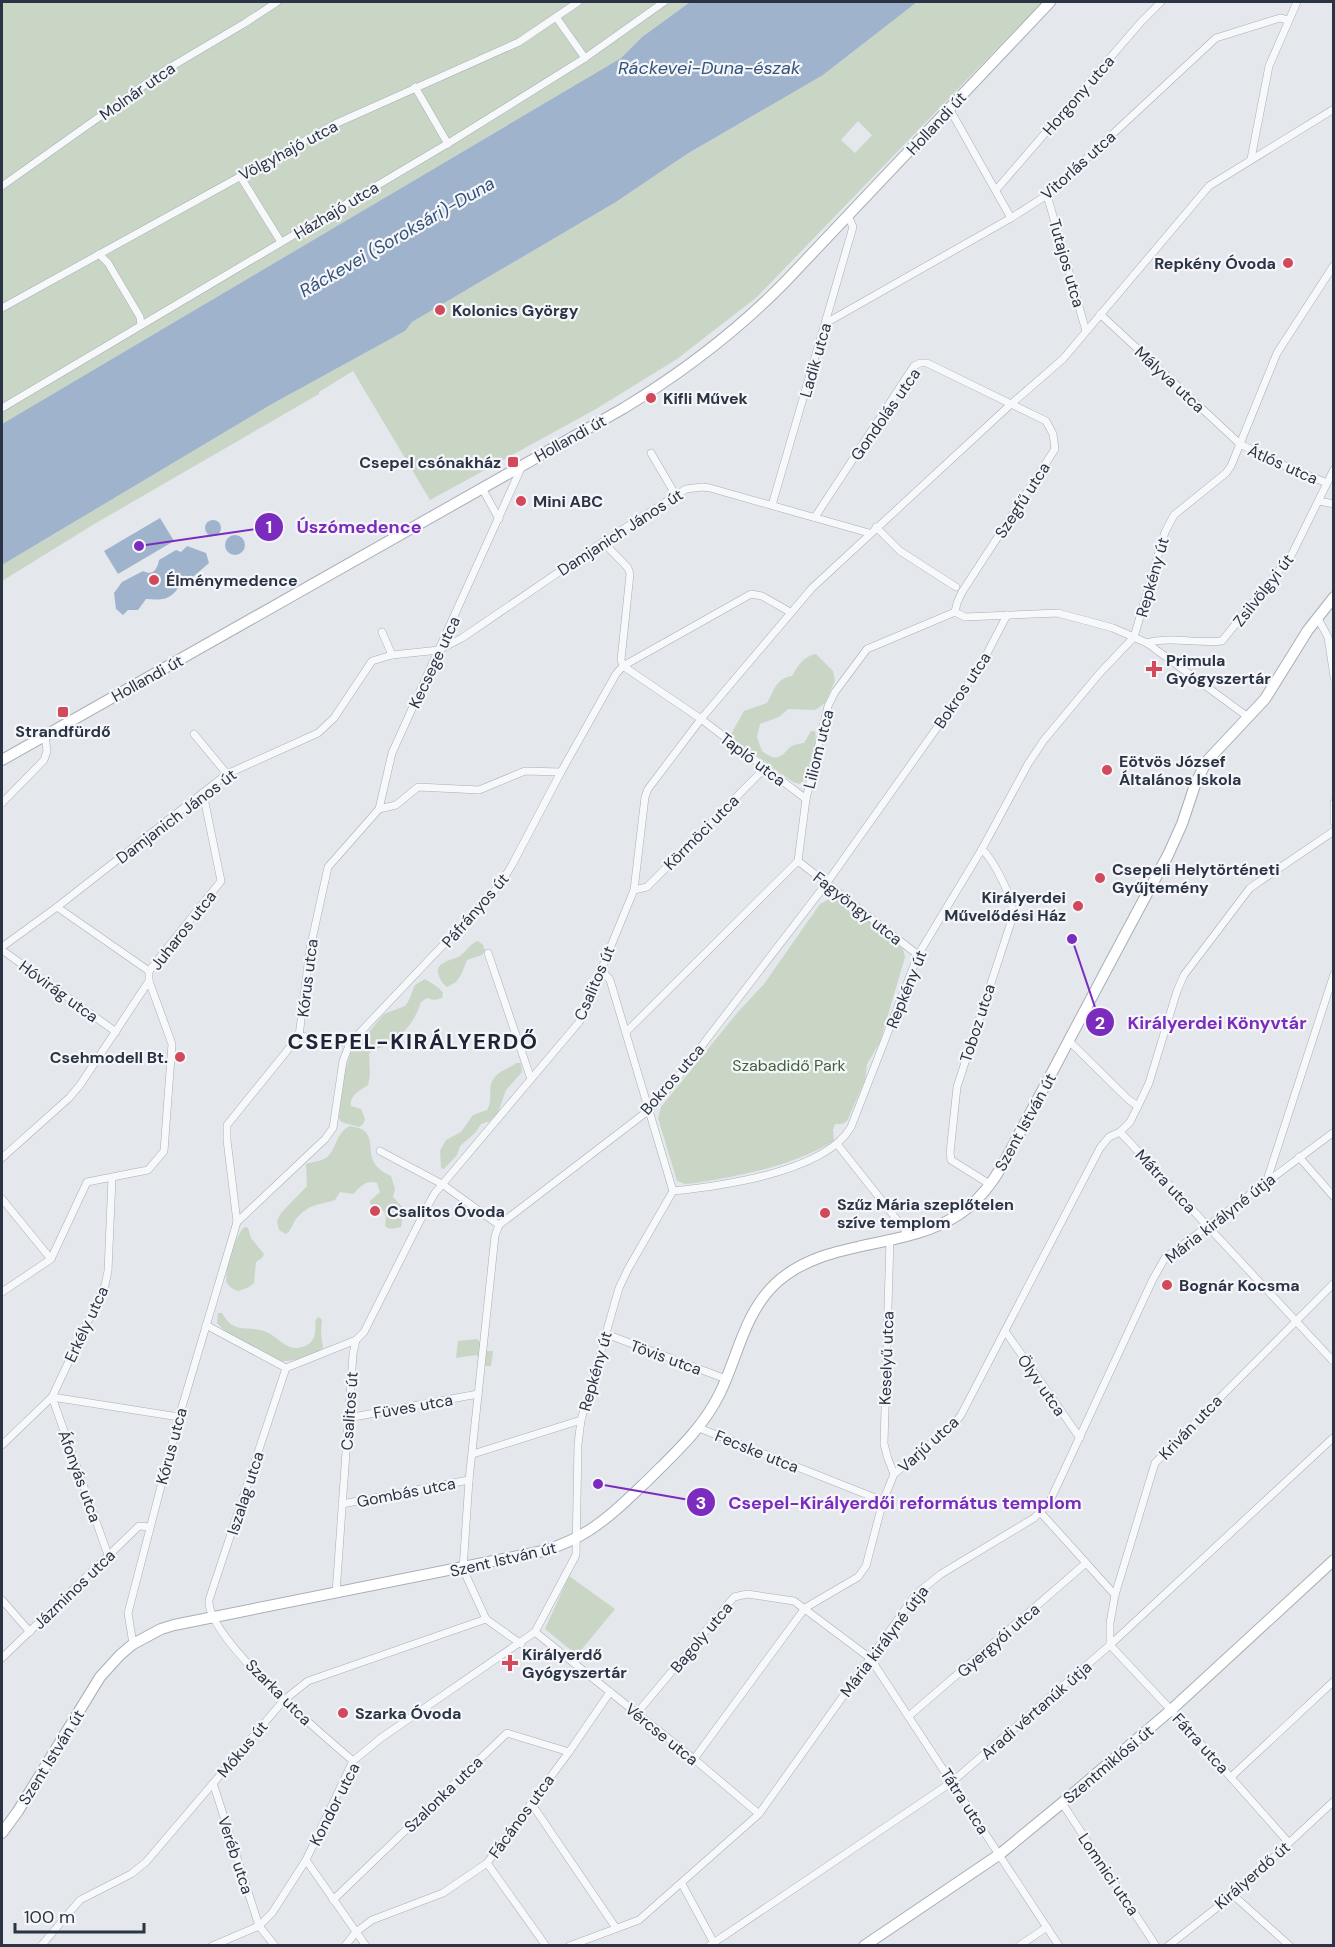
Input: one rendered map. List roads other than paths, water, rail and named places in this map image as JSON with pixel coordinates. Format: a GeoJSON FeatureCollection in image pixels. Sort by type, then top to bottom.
{"type":"FeatureCollection","features":[{"type":"Feature","properties":{"kind":"street","name":"Molnár utca"},"geometry":{"type":"LineString","coordinates":[[2,186],[164,71],[277,2]]}},
{"type":"Feature","properties":{"kind":"street","name":"Völgyhajó utca"},"geometry":{"type":"LineString","coordinates":[[2,308],[335,124],[519,42],[578,2]]}},
{"type":"Feature","properties":{"kind":"street","name":"Házhajó utca"},"geometry":{"type":"LineString","coordinates":[[2,408],[448,144],[585,58],[664,2]]}},
{"type":"Feature","properties":{"kind":"street","name":"Hollandi út"},"geometry":{"type":"LineString","coordinates":[[2,760],[624,408],[696,360],[772,296],[1050,2]]}},
{"type":"Feature","properties":{"kind":"street","name":"Horgony utca"},"geometry":{"type":"LineString","coordinates":[[996,190],[1141,22],[1161,2]]}},
{"type":"Feature","properties":{"kind":"street"},"geometry":{"type":"LineString","coordinates":[[1251,159],[1269,66],[1296,4],[1287,2]]}},
{"type":"Feature","properties":{"kind":"street"},"geometry":{"type":"LineString","coordinates":[[556,17],[585,58]]}},
{"type":"Feature","properties":{"kind":"street","name":"Vitorlás utca"},"geometry":{"type":"LineString","coordinates":[[825,323],[1011,218],[1047,195],[1211,42],[1280,18],[1288,20]]}},
{"type":"Feature","properties":{"kind":"street"},"geometry":{"type":"LineString","coordinates":[[415,87],[448,144]]}},
{"type":"Feature","properties":{"kind":"street"},"geometry":{"type":"LineString","coordinates":[[950,108],[1011,218]]}},
{"type":"Feature","properties":{"kind":"street"},"geometry":{"type":"LineString","coordinates":[[869,533],[1051,370],[1209,186],[1334,109]]}},
{"type":"Feature","properties":{"kind":"street"},"geometry":{"type":"LineString","coordinates":[[240,176],[281,242]]}},
{"type":"Feature","properties":{"kind":"street","name":"Tutajos utca"},"geometry":{"type":"LineString","coordinates":[[1047,195],[1086,331]]}},
{"type":"Feature","properties":{"kind":"street","name":"Ladik utca"},"geometry":{"type":"LineString","coordinates":[[772,505],[853,227],[848,216]]}},
{"type":"Feature","properties":{"kind":"street"},"geometry":{"type":"LineString","coordinates":[[99,254],[113,272],[140,317],[141,325]]}},
{"type":"Feature","properties":{"kind":"street","name":"Repkény út"},"geometry":{"type":"LineString","coordinates":[[576,1538],[578,1444],[581,1420],[623,1276],[673,1191],[727,1184],[766,1175],[808,1160],[846,1137],[918,955],[982,849],[1034,754],[1099,674],[1134,637],[1170,522],[1174,515],[1226,473],[1231,466],[1277,353],[1334,265]]}},
{"type":"Feature","properties":{"kind":"street","name":"Mályva utca"},"geometry":{"type":"LineString","coordinates":[[1101,314],[1240,444]]}},
{"type":"Feature","properties":{"kind":"street","name":"Gondolás utca"},"geometry":{"type":"LineString","coordinates":[[815,517],[914,366],[927,363],[1010,405]]}},
{"type":"Feature","properties":{"kind":"street","name":"Szegfű utca"},"geometry":{"type":"LineString","coordinates":[[955,612],[962,592],[1055,449],[1053,434],[1046,421],[1010,405]]}},
{"type":"Feature","properties":{"kind":"street","name":"Átlós utca"},"geometry":{"type":"LineString","coordinates":[[1240,444],[1327,483]]}},
{"type":"Feature","properties":{"kind":"street"},"geometry":{"type":"LineString","coordinates":[[651,453],[675,494]]}},
{"type":"Feature","properties":{"kind":"street","name":"Kecsege utca"},"geometry":{"type":"LineString","coordinates":[[379,809],[392,753],[522,464]]}},
{"type":"Feature","properties":{"kind":"street","name":"Zsilvölgyi út"},"geometry":{"type":"LineString","coordinates":[[1147,643],[1155,640],[1208,642],[1222,640],[1292,554],[1334,469]]}},
{"type":"Feature","properties":{"kind":"street","name":"Damjanich János út"},"geometry":{"type":"LineString","coordinates":[[2,949],[227,774],[318,733],[334,718],[372,661],[392,655],[440,650],[462,638],[675,494],[686,489],[702,487],[869,533]]}},
{"type":"Feature","properties":{"kind":"street"},"geometry":{"type":"LineString","coordinates":[[482,488],[499,519]]}},
{"type":"Feature","properties":{"kind":"street"},"geometry":{"type":"LineString","coordinates":[[1319,501],[1334,504]]}},
{"type":"Feature","properties":{"kind":"street"},"geometry":{"type":"LineString","coordinates":[[876,527],[900,551],[956,587]]}},
{"type":"Feature","properties":{"kind":"street","name":"Csalitos út"},"geometry":{"type":"LineString","coordinates":[[336,1593],[353,1354],[356,1340],[364,1332],[426,1207],[441,1184],[580,1021],[634,890],[645,797],[648,789],[701,719],[790,612],[828,571],[863,542],[869,533]]}},
{"type":"Feature","properties":{"kind":"street"},"geometry":{"type":"LineString","coordinates":[[603,542],[628,568],[630,574],[621,660],[623,666]]}},
{"type":"Feature","properties":{"kind":"street","name":"Páfrányos út"},"geometry":{"type":"LineString","coordinates":[[237,1222],[325,1139],[333,1128],[343,1060],[350,1043],[499,886],[616,674],[623,666],[751,594],[762,596],[790,612]]}},
{"type":"Feature","properties":{"kind":"street","name":"Szent István út"},"geometry":{"type":"LineString","coordinates":[[2,1833],[18,1811],[100,1677],[133,1644],[161,1629],[212,1617],[463,1569],[543,1551],[576,1538],[617,1509],[699,1428],[726,1379],[751,1314],[776,1284],[794,1270],[811,1261],[936,1227],[970,1207],[991,1185],[1168,855],[1182,824],[1199,775],[1219,747],[1265,699],[1317,617],[1334,597]]}},
{"type":"Feature","properties":{"kind":"street"},"geometry":{"type":"LineString","coordinates":[[955,612],[965,617],[1058,613],[1083,618],[1147,643],[1248,717]]}},
{"type":"Feature","properties":{"kind":"street","name":"Liliom utca"},"geometry":{"type":"LineString","coordinates":[[798,861],[806,799],[828,706],[835,692],[862,655],[875,645],[955,612]]}},
{"type":"Feature","properties":{"kind":"street","name":"Bokros utca"},"geometry":{"type":"LineString","coordinates":[[499,1225],[649,1110],[681,1073],[826,884],[980,668],[1007,615]]}},
{"type":"Feature","properties":{"kind":"street"},"geometry":{"type":"LineString","coordinates":[[1317,617],[1328,637],[1334,676]]}},
{"type":"Feature","properties":{"kind":"street"},"geometry":{"type":"LineString","coordinates":[[382,632],[392,655]]}},
{"type":"Feature","properties":{"kind":"street","name":"Tapló utca"},"geometry":{"type":"LineString","coordinates":[[623,666],[701,719],[806,799]]}},
{"type":"Feature","properties":{"kind":"street"},"geometry":{"type":"LineString","coordinates":[[194,734],[227,774]]}},
{"type":"Feature","properties":{"kind":"street"},"geometry":{"type":"LineString","coordinates":[[2,802],[44,760],[48,751],[45,736]]}},
{"type":"Feature","properties":{"kind":"street","name":"Körmöci utca"},"geometry":{"type":"LineString","coordinates":[[634,890],[647,887],[765,768]]}},
{"type":"Feature","properties":{"kind":"street","name":"Kórus utca"},"geometry":{"type":"LineString","coordinates":[[133,1644],[128,1613],[149,1527],[237,1222],[227,1140],[228,1125],[299,1036],[310,949],[328,867],[379,809],[396,805],[418,787],[479,790],[525,771],[561,772]]}},
{"type":"Feature","properties":{"kind":"street","name":"Juharos utca"},"geometry":{"type":"LineString","coordinates":[[2,1158],[69,1098],[89,1074],[150,981],[149,971],[221,880],[203,793]]}},
{"type":"Feature","properties":{"kind":"street"},"geometry":{"type":"LineString","coordinates":[[1334,803],[1334,822]]}},
{"type":"Feature","properties":{"kind":"street","name":"Varjú utca"},"geometry":{"type":"LineString","coordinates":[[694,1759],[805,1608],[858,1577],[866,1566],[883,1501],[894,1474],[959,1418],[1100,1148],[1109,1137],[1130,1122],[1149,1083],[1184,975],[1251,888],[1334,831]]}},
{"type":"Feature","properties":{"kind":"street","name":"Toboz utca"},"geometry":{"type":"LineString","coordinates":[[982,849],[988,855],[1010,900],[1013,916],[957,1087],[951,1160],[991,1185]]}},
{"type":"Feature","properties":{"kind":"street"},"geometry":{"type":"LineString","coordinates":[[626,1032],[798,861]]}},
{"type":"Feature","properties":{"kind":"street","name":"Fagyöngy utca"},"geometry":{"type":"LineString","coordinates":[[798,861],[918,955]]}},
{"type":"Feature","properties":{"kind":"street"},"geometry":{"type":"LineString","coordinates":[[57,907],[149,971]]}},
{"type":"Feature","properties":{"kind":"street","name":"Hóvirág utca"},"geometry":{"type":"LineString","coordinates":[[2,949],[116,1032]]}},
{"type":"Feature","properties":{"kind":"street"},"geometry":{"type":"LineString","coordinates":[[489,953],[531,1078]]}},
{"type":"Feature","properties":{"kind":"street"},"geometry":{"type":"LineString","coordinates":[[600,968],[610,980],[673,1191]]}},
{"type":"Feature","properties":{"kind":"street"},"geometry":{"type":"LineString","coordinates":[[1266,1181],[1334,974]]}},
{"type":"Feature","properties":{"kind":"street"},"geometry":{"type":"LineString","coordinates":[[2,1292],[51,1259],[87,1182],[148,1170],[164,1150],[172,1044],[150,981]]}},
{"type":"Feature","properties":{"kind":"street"},"geometry":{"type":"LineString","coordinates":[[299,1036],[350,1043]]}},
{"type":"Feature","properties":{"kind":"street"},"geometry":{"type":"LineString","coordinates":[[1069,1041],[1129,1100],[1138,1106]]}},
{"type":"Feature","properties":{"kind":"street","name":"Mátra utca"},"geometry":{"type":"LineString","coordinates":[[1120,1131],[1334,1362]]}},
{"type":"Feature","properties":{"kind":"street","name":"Mária királyné útja"},"geometry":{"type":"LineString","coordinates":[[569,1946],[639,1920],[759,1814],[926,1583],[1041,1513],[1055,1492],[1159,1267],[1171,1253],[1334,1132]]}},
{"type":"Feature","properties":{"kind":"street"},"geometry":{"type":"LineString","coordinates":[[837,1144],[909,1235]]}},
{"type":"Feature","properties":{"kind":"street"},"geometry":{"type":"LineString","coordinates":[[380,1150],[441,1184],[499,1225],[495,1236],[478,1394],[463,1569],[486,1619],[521,1644]]}},
{"type":"Feature","properties":{"kind":"street"},"geometry":{"type":"LineString","coordinates":[[1299,1157],[1334,1197]]}},
{"type":"Feature","properties":{"kind":"street","name":"Erkély utca"},"geometry":{"type":"LineString","coordinates":[[2,1446],[52,1397],[107,1278],[112,1178]]}},
{"type":"Feature","properties":{"kind":"street"},"geometry":{"type":"LineString","coordinates":[[2,1199],[51,1259]]}},
{"type":"Feature","properties":{"kind":"street","name":"Keselyű utca"},"geometry":{"type":"LineString","coordinates":[[890,1239],[884,1444],[894,1474]]}},
{"type":"Feature","properties":{"kind":"street","name":"Kriván utca"},"geometry":{"type":"LineString","coordinates":[[1110,1645],[1110,1623],[1115,1595],[1155,1463],[1294,1320],[1334,1283]]}},
{"type":"Feature","properties":{"kind":"street"},"geometry":{"type":"LineString","coordinates":[[206,1325],[286,1368],[356,1340]]}},
{"type":"Feature","properties":{"kind":"street","name":"Ölyv utca"},"geometry":{"type":"LineString","coordinates":[[1005,1331],[1080,1438]]}},
{"type":"Feature","properties":{"kind":"street","name":"Tövis utca"},"geometry":{"type":"LineString","coordinates":[[606,1334],[726,1379]]}},
{"type":"Feature","properties":{"kind":"street","name":"Iszalag utca"},"geometry":{"type":"LineString","coordinates":[[212,1617],[208,1607],[209,1600],[286,1368]]}},
{"type":"Feature","properties":{"kind":"street","name":"Füves utca"},"geometry":{"type":"LineString","coordinates":[[348,1418],[478,1394]]}},
{"type":"Feature","properties":{"kind":"street"},"geometry":{"type":"LineString","coordinates":[[52,1397],[179,1417]]}},
{"type":"Feature","properties":{"kind":"street","name":"Áfonyás utca"},"geometry":{"type":"LineString","coordinates":[[52,1397],[108,1555]]}},
{"type":"Feature","properties":{"kind":"street"},"geometry":{"type":"LineString","coordinates":[[473,1454],[581,1420]]}},
{"type":"Feature","properties":{"kind":"street","name":"Fecske utca"},"geometry":{"type":"LineString","coordinates":[[699,1428],[883,1501]]}},
{"type":"Feature","properties":{"kind":"street","name":"Aradi vértanúk útja"},"geometry":{"type":"LineString","coordinates":[[713,1944],[952,1782],[1110,1645],[1334,1437]]}},
{"type":"Feature","properties":{"kind":"street","name":"Gombás utca"},"geometry":{"type":"LineString","coordinates":[[342,1504],[469,1480]]}},
{"type":"Feature","properties":{"kind":"street"},"geometry":{"type":"LineString","coordinates":[[1041,1513],[1115,1595]]}},
{"type":"Feature","properties":{"kind":"street","name":"Jázminos utca"},"geometry":{"type":"LineString","coordinates":[[2,1658],[139,1526],[149,1527]]}},
{"type":"Feature","properties":{"kind":"street","name":"Kondor utca"},"geometry":{"type":"LineString","coordinates":[[213,1946],[260,1926],[272,1913],[306,1860],[353,1761],[381,1738],[521,1644],[535,1632],[576,1555],[576,1538]]}},
{"type":"Feature","properties":{"kind":"street","name":"Szentmiklósi út"},"geometry":{"type":"LineString","coordinates":[[864,1946],[1000,1854],[1171,1710],[1334,1560]]}},
{"type":"Feature","properties":{"kind":"street","name":"Gyergyói utca"},"geometry":{"type":"LineString","coordinates":[[909,1716],[1086,1563]]}},
{"type":"Feature","properties":{"kind":"street","name":"Bagoly utca"},"geometry":{"type":"LineString","coordinates":[[637,1713],[734,1597],[747,1594],[794,1601],[870,1658]]}},
{"type":"Feature","properties":{"kind":"street"},"geometry":{"type":"LineString","coordinates":[[2,1600],[30,1632]]}},
{"type":"Feature","properties":{"kind":"street","name":"Szarka utca"},"geometry":{"type":"LineString","coordinates":[[212,1617],[222,1634],[284,1700],[353,1761]]}},
{"type":"Feature","properties":{"kind":"street","name":"Mókus út"},"geometry":{"type":"LineString","coordinates":[[41,1946],[81,1900],[131,1874],[146,1862],[284,1700],[308,1681],[486,1619]]}},
{"type":"Feature","properties":{"kind":"street","name":"Vércse utca"},"geometry":{"type":"LineString","coordinates":[[535,1632],[759,1814]]}},
{"type":"Feature","properties":{"kind":"street","name":"Fátra utca"},"geometry":{"type":"LineString","coordinates":[[1110,1645],[1289,1843]]}},
{"type":"Feature","properties":{"kind":"street","name":"Tátra utca"},"geometry":{"type":"LineString","coordinates":[[870,1658],[1059,1946]]}},
{"type":"Feature","properties":{"kind":"street"},"geometry":{"type":"LineString","coordinates":[[1231,1777],[1334,1681]]}},
{"type":"Feature","properties":{"kind":"street","name":"Fácános utca"},"geometry":{"type":"LineString","coordinates":[[345,1946],[356,1932],[372,1920],[442,1893],[487,1863],[610,1692]]}},
{"type":"Feature","properties":{"kind":"street","name":"Szalonka utca"},"geometry":{"type":"LineString","coordinates":[[333,1900],[507,1733],[569,1752]]}},
{"type":"Feature","properties":{"kind":"street","name":"Veréb utca"},"geometry":{"type":"LineString","coordinates":[[213,1783],[260,1926],[275,1946]]}},
{"type":"Feature","properties":{"kind":"street","name":"Királyerdő út"},"geometry":{"type":"LineString","coordinates":[[1168,1946],[1233,1895],[1334,1801]]}},
{"type":"Feature","properties":{"kind":"street"},"geometry":{"type":"LineString","coordinates":[[531,1803],[616,1928]]}},
{"type":"Feature","properties":{"kind":"street","name":"Lomnici utca"},"geometry":{"type":"LineString","coordinates":[[1062,1803],[1156,1946]]}},
{"type":"Feature","properties":{"kind":"street"},"geometry":{"type":"LineString","coordinates":[[306,1860],[366,1946]]}},
{"type":"Feature","properties":{"kind":"street"},"geometry":{"type":"LineString","coordinates":[[487,1863],[546,1946]]}},
{"type":"Feature","properties":{"kind":"street"},"geometry":{"type":"LineString","coordinates":[[682,1884],[713,1944]]}},
{"type":"Feature","properties":{"kind":"street"},"geometry":{"type":"LineString","coordinates":[[1233,1895],[1290,1946]]}},
{"type":"Feature","properties":{"kind":"street"},"geometry":{"type":"LineString","coordinates":[[1019,1946],[1047,1927]]}},
{"type":"Feature","properties":{"kind":"water","name":"Ráckevei-Duna-észak"},"geometry":{"type":"Polygon","coordinates":[[[690,2],[917,2],[823,75],[687,154],[616,202],[412,322],[405,331],[272,404],[2,565],[2,424],[621,58],[642,37],[690,2]]]}},
{"type":"Feature","properties":{"kind":"water"},"geometry":{"type":"Polygon","coordinates":[[[160,518],[174,541],[118,574],[104,551],[160,518]]]}},
{"type":"Feature","properties":{"kind":"water"},"geometry":{"type":"Polygon","coordinates":[[[213,520],[221,528],[213,536],[205,528],[213,520]]]}},
{"type":"Feature","properties":{"kind":"water"},"geometry":{"type":"Polygon","coordinates":[[[235,535],[242,538],[245,545],[242,552],[235,555],[228,552],[225,545],[228,538],[235,535]]]}},
{"type":"Feature","properties":{"kind":"water","name":"Élménymedence"},"geometry":{"type":"Polygon","coordinates":[[[187,546],[206,553],[209,563],[193,577],[184,578],[175,592],[168,597],[146,599],[138,610],[128,610],[123,615],[116,609],[114,593],[122,582],[143,571],[152,572],[156,569],[159,560],[176,550],[181,552],[187,546]]]}},
{"type":"Feature","properties":{"kind":"place","name":"Repkény Óvoda"},"geometry":{"type":"Point","coordinates":[1288,263]}},
{"type":"Feature","properties":{"kind":"place","name":"Kolonics György"},"geometry":{"type":"Point","coordinates":[440,310]}},
{"type":"Feature","properties":{"kind":"place","name":"Kifli Művek"},"geometry":{"type":"Point","coordinates":[651,398]}},
{"type":"Feature","properties":{"kind":"place","name":"Csepel csónakház"},"geometry":{"type":"Point","coordinates":[513,462]}},
{"type":"Feature","properties":{"kind":"place","name":"Mini ABC"},"geometry":{"type":"Point","coordinates":[521,501]}},
{"type":"Feature","properties":{"kind":"place","name":"Úszómedence"},"geometry":{"type":"Point","coordinates":[139,546]}},
{"type":"Feature","properties":{"kind":"place","name":"Élménymedence"},"geometry":{"type":"Point","coordinates":[154,580]}},
{"type":"Feature","properties":{"kind":"place","name":"Primula Gyógyszertár"},"geometry":{"type":"Point","coordinates":[1154,669]}},
{"type":"Feature","properties":{"kind":"place","name":"Strandfürdő"},"geometry":{"type":"Point","coordinates":[63,712]}},
{"type":"Feature","properties":{"kind":"place","name":"Eötvös József Általános Iskola"},"geometry":{"type":"Point","coordinates":[1107,770]}},
{"type":"Feature","properties":{"kind":"place","name":"Csepeli Helytörténeti Gyűjtemény"},"geometry":{"type":"Point","coordinates":[1100,878]}},
{"type":"Feature","properties":{"kind":"place","name":"Királyerdei Művelődési Ház"},"geometry":{"type":"Point","coordinates":[1078,906]}},
{"type":"Feature","properties":{"kind":"place","name":"Királyerdei Könyvtár"},"geometry":{"type":"Point","coordinates":[1072,939]}},
{"type":"Feature","properties":{"kind":"place","name":"Csehmodell Bt."},"geometry":{"type":"Point","coordinates":[180,1057]}},
{"type":"Feature","properties":{"kind":"place","name":"Csalitos Óvoda"},"geometry":{"type":"Point","coordinates":[375,1211]}},
{"type":"Feature","properties":{"kind":"place","name":"Szűz Mária szeplőtelen szíve templom"},"geometry":{"type":"Point","coordinates":[825,1213]}},
{"type":"Feature","properties":{"kind":"place","name":"Bognár Kocsma"},"geometry":{"type":"Point","coordinates":[1167,1285]}},
{"type":"Feature","properties":{"kind":"place","name":"Csepel-Királyerdői református templom"},"geometry":{"type":"Point","coordinates":[598,1484]}},
{"type":"Feature","properties":{"kind":"place","name":"Királyerdő Gyógyszertár"},"geometry":{"type":"Point","coordinates":[510,1663]}},
{"type":"Feature","properties":{"kind":"place","name":"Szarka Óvoda"},"geometry":{"type":"Point","coordinates":[343,1713]}},
{"type":"Feature","properties":{"kind":"district","name":"CSEPEL-KIRÁLYERDŐ"},"geometry":{"type":"Point","coordinates":[413,1041]}},
{"type":"Feature","properties":{"kind":"water label","name":"Ráckevei (Soroksári)-Duna"},"geometry":{"type":"Point","coordinates":[397,237]}},
{"type":"Feature","properties":{"kind":"park label","name":"Szabadidő Park"},"geometry":{"type":"Point","coordinates":[789,1065]}}]}
